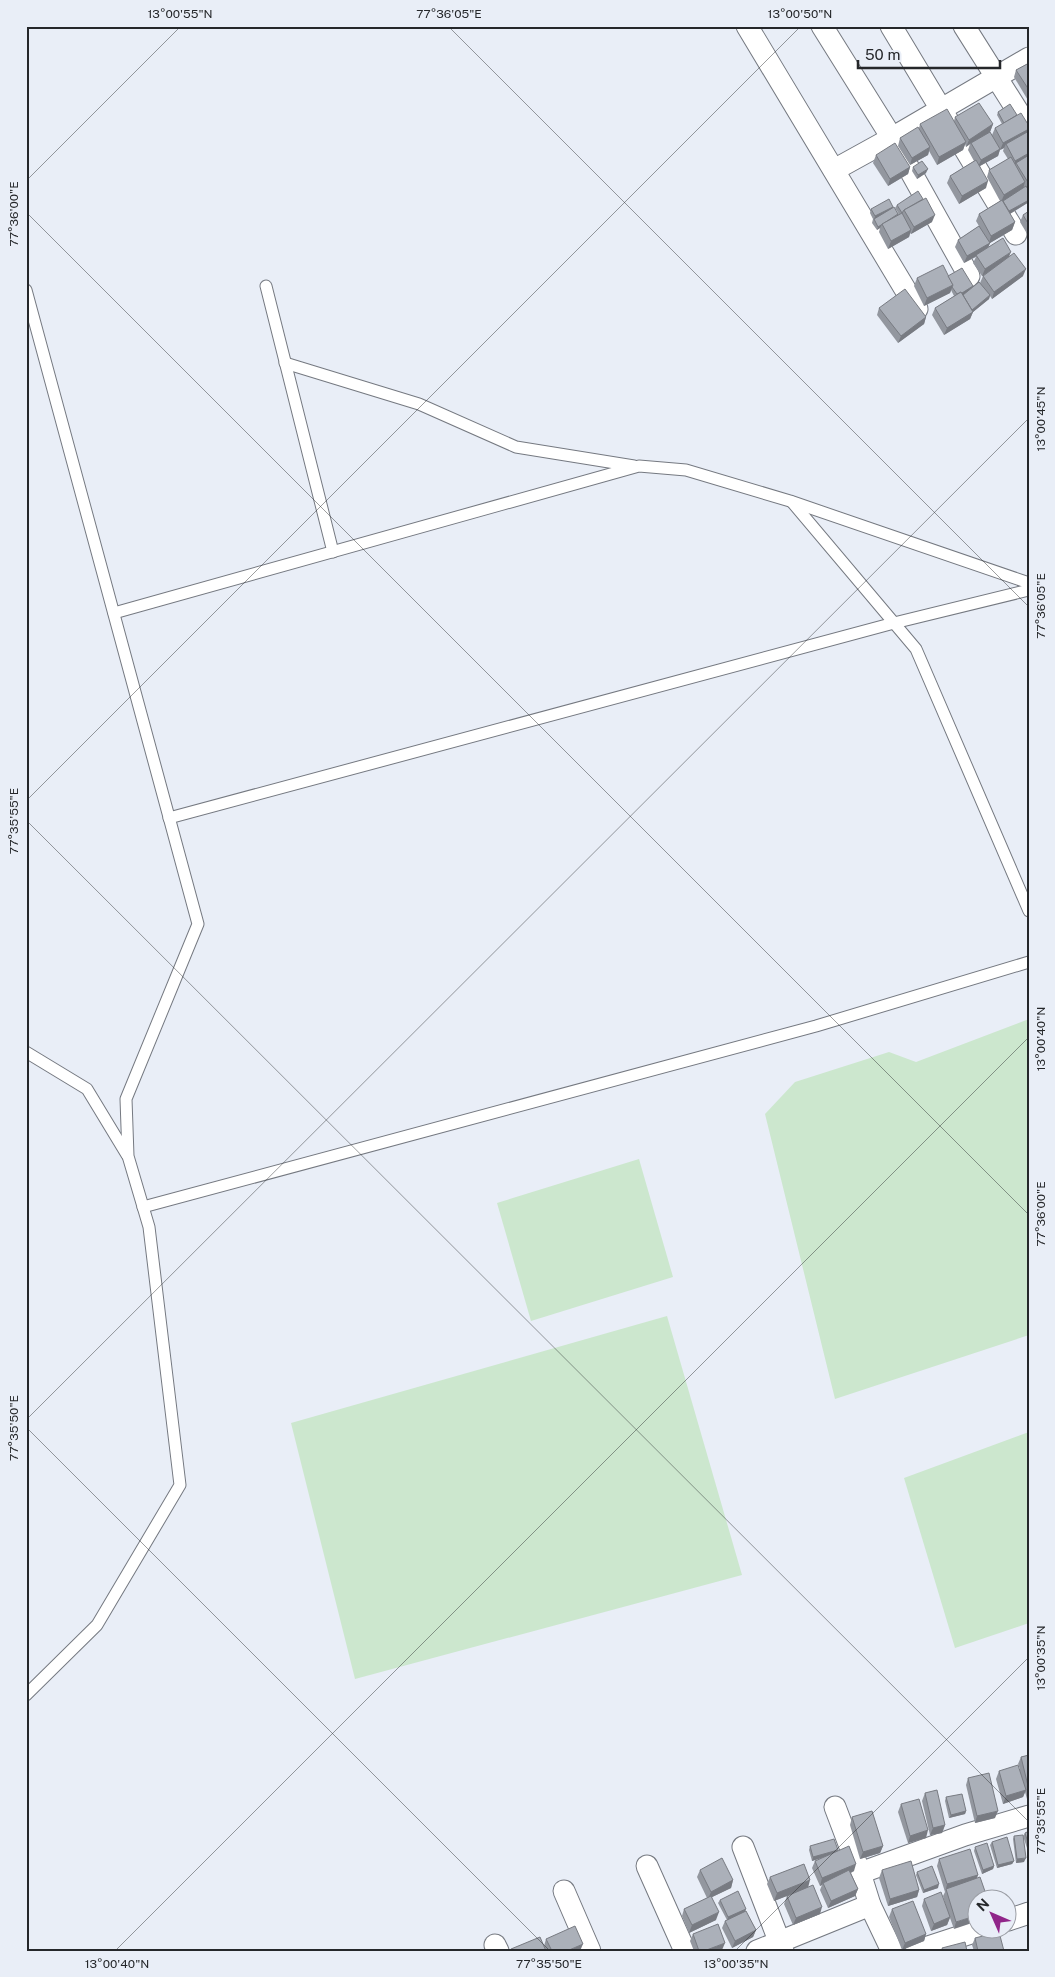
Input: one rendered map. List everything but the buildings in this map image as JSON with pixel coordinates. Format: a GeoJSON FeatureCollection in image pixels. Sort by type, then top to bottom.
{"type":"FeatureCollection","features":[{"type":"Feature","properties":{"kind":"street"},"geometry":{"type":"LineString","coordinates":[[748,26],[917,310]]}},
{"type":"Feature","properties":{"kind":"street"},"geometry":{"type":"LineString","coordinates":[[822,26],[892,138],[969,276]]}},
{"type":"Feature","properties":{"kind":"street"},"geometry":{"type":"LineString","coordinates":[[892,26],[940,110],[1016,234]]}},
{"type":"Feature","properties":{"kind":"street"},"geometry":{"type":"LineString","coordinates":[[964,26],[1029,129]]}},
{"type":"Feature","properties":{"kind":"street"},"geometry":{"type":"LineString","coordinates":[[834,170],[1029,58]]}},
{"type":"Feature","properties":{"kind":"street"},"geometry":{"type":"LineString","coordinates":[[835,1807],[870,1905],[892,1951]]}},
{"type":"Feature","properties":{"kind":"street"},"geometry":{"type":"LineString","coordinates":[[860,1873],[965,1835],[1029,1816]]}},
{"type":"Feature","properties":{"kind":"street"},"geometry":{"type":"LineString","coordinates":[[743,1847],[781,1946]]}},
{"type":"Feature","properties":{"kind":"street"},"geometry":{"type":"LineString","coordinates":[[647,1866],[685,1951]]}},
{"type":"Feature","properties":{"kind":"street"},"geometry":{"type":"LineString","coordinates":[[564,1891],[590,1951]]}},
{"type":"Feature","properties":{"kind":"street"},"geometry":{"type":"LineString","coordinates":[[757,1951],[781,1946],[870,1905]]}},
{"type":"Feature","properties":{"kind":"street"},"geometry":{"type":"LineString","coordinates":[[916,1951],[968,1934]]}},
{"type":"Feature","properties":{"kind":"lane"},"geometry":{"type":"LineString","coordinates":[[266,286],[333,552]]}},
{"type":"Feature","properties":{"kind":"lane"},"geometry":{"type":"LineString","coordinates":[[26,290],[198,924],[126,1099],[128,1156],[149,1227],[180,1485],[97,1625],[26,1695]]}},
{"type":"Feature","properties":{"kind":"lane"},"geometry":{"type":"LineString","coordinates":[[285,363],[419,404],[516,447],[639,466],[686,470],[790,501],[1029,583]]}},
{"type":"Feature","properties":{"kind":"lane"},"geometry":{"type":"LineString","coordinates":[[114,613],[639,466]]}},
{"type":"Feature","properties":{"kind":"lane"},"geometry":{"type":"LineString","coordinates":[[790,501],[916,649],[1029,911]]}},
{"type":"Feature","properties":{"kind":"lane"},"geometry":{"type":"LineString","coordinates":[[170,818],[894,623],[1029,590]]}},
{"type":"Feature","properties":{"kind":"lane"},"geometry":{"type":"LineString","coordinates":[[143,1207],[816,1026],[1029,962]]}},
{"type":"Feature","properties":{"kind":"lane"},"geometry":{"type":"LineString","coordinates":[[26,1052],[87,1090],[128,1156]]}},
{"type":"Feature","properties":{"kind":"green space"},"geometry":{"type":"Polygon","coordinates":[[[1029,1019],[1029,1335],[835,1399],[765,1114],[795,1082],[889,1052],[916,1062],[1029,1019]]]}},
{"type":"Feature","properties":{"kind":"green space"},"geometry":{"type":"Polygon","coordinates":[[[639,1159],[673,1277],[531,1321],[497,1203],[639,1159]]]}},
{"type":"Feature","properties":{"kind":"green space"},"geometry":{"type":"Polygon","coordinates":[[[667,1316],[742,1575],[355,1679],[291,1423],[667,1316]]]}},
{"type":"Feature","properties":{"kind":"green space"},"geometry":{"type":"Polygon","coordinates":[[[1029,1432],[1029,1623],[955,1648],[904,1478],[1029,1432]]]}}]}
